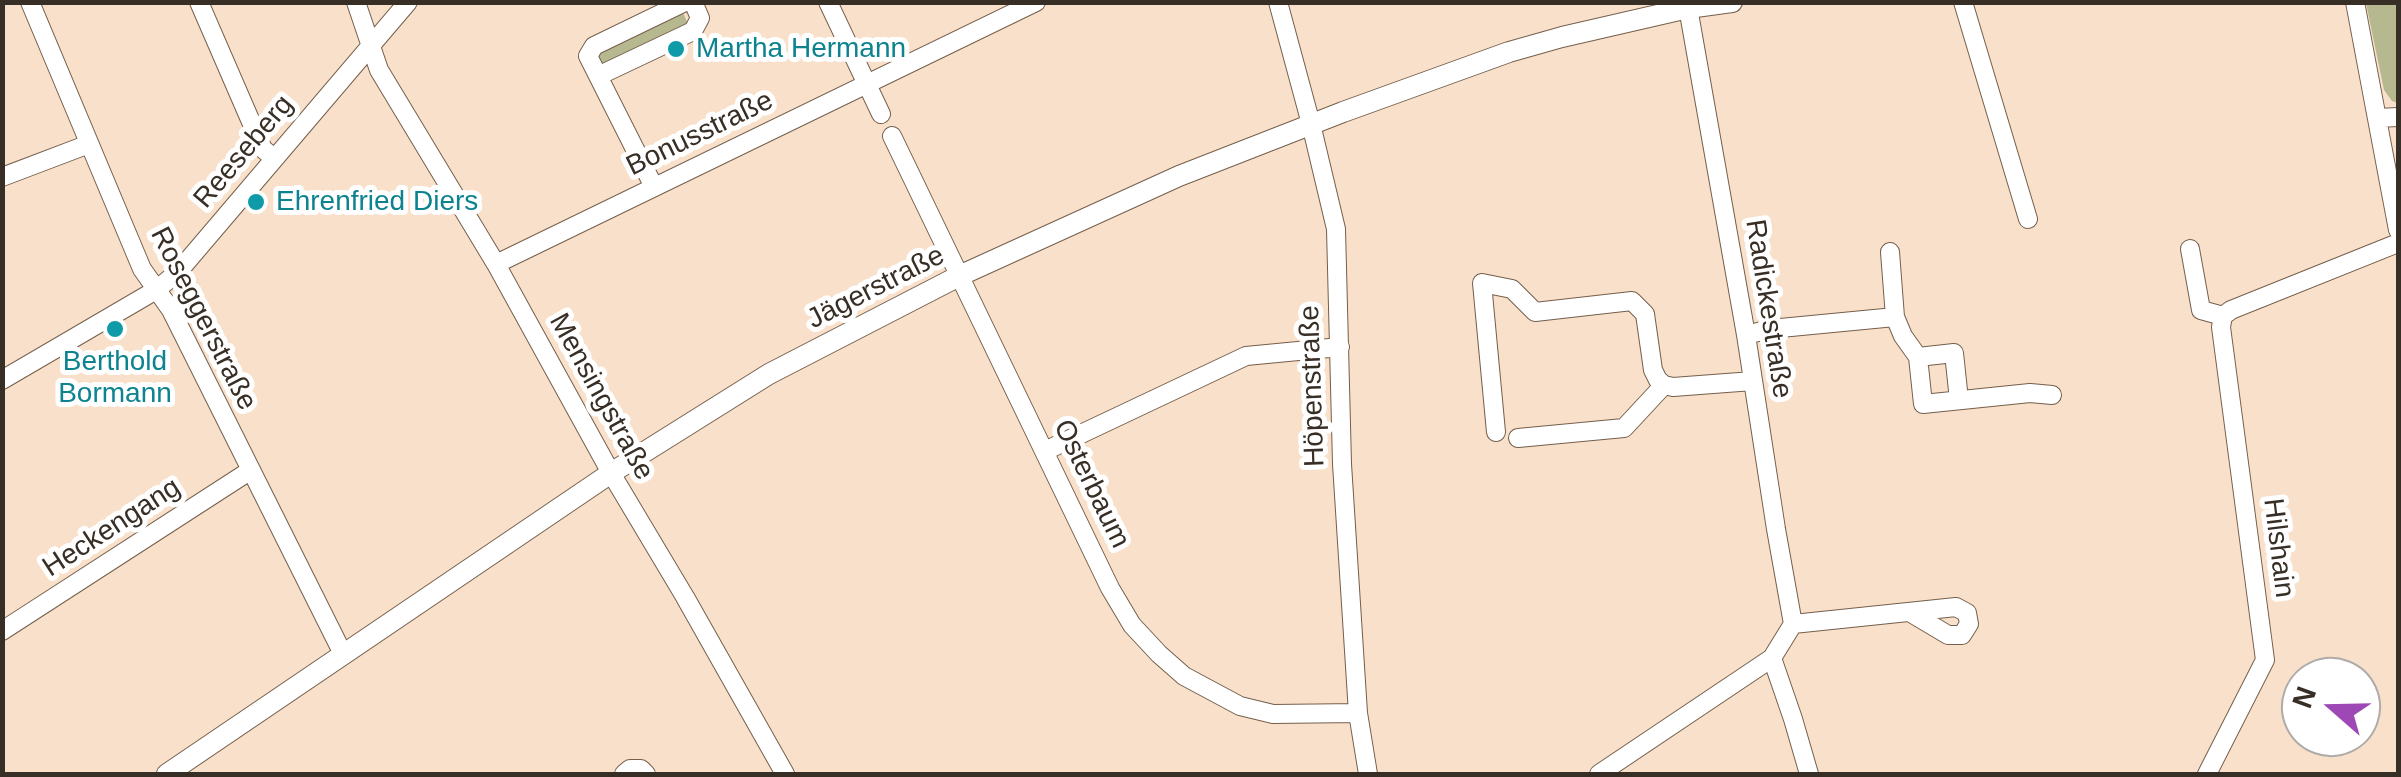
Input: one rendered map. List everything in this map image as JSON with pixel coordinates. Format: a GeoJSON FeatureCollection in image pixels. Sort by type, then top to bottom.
{"type":"FeatureCollection","features":[{"type":"Feature","properties":{"kind":"street","name":"Roseggerstraße"},"geometry":{"type":"LineString","coordinates":[[30,2],[142,270],[171,310],[343,654]]}},
{"type":"Feature","properties":{"kind":"street"},"geometry":{"type":"LineString","coordinates":[[200,2],[263,149],[274,158]]}},
{"type":"Feature","properties":{"kind":"street","name":"Mensingstraße"},"geometry":{"type":"LineString","coordinates":[[356,2],[380,70],[496,264],[785,774]]}},
{"type":"Feature","properties":{"kind":"street","name":"Reeseberg"},"geometry":{"type":"LineString","coordinates":[[2,380],[156,290],[178,272],[408,2]]}},
{"type":"Feature","properties":{"kind":"street"},"geometry":{"type":"LineString","coordinates":[[654,188],[588,56],[594,46],[685,2]]}},
{"type":"Feature","properties":{"kind":"street"},"geometry":{"type":"LineString","coordinates":[[598,76],[693,32],[700,18],[693,2]]}},
{"type":"Feature","properties":{"kind":"street"},"geometry":{"type":"LineString","coordinates":[[828,2],[882,114]]}},
{"type":"Feature","properties":{"kind":"street","name":"Bonusstraße"},"geometry":{"type":"LineString","coordinates":[[496,264],[1036,2]]}},
{"type":"Feature","properties":{"kind":"street","name":"Höpenstraße"},"geometry":{"type":"LineString","coordinates":[[1278,2],[1336,229],[1342,464],[1358,713],[1368,774]]}},
{"type":"Feature","properties":{"kind":"street","name":"Jägerstraße"},"geometry":{"type":"LineString","coordinates":[[167,774],[611,473],[769,374],[959,276],[1179,176],[1509,52],[1687,5],[1732,2]]}},
{"type":"Feature","properties":{"kind":"street"},"geometry":{"type":"LineString","coordinates":[[1963,2],[2028,219]]}},
{"type":"Feature","properties":{"kind":"street"},"geometry":{"type":"LineString","coordinates":[[2355,2],[2398,230]]}},
{"type":"Feature","properties":{"kind":"street","name":"Radickestraße"},"geometry":{"type":"LineString","coordinates":[[1687,5],[1793,624]]}},
{"type":"Feature","properties":{"kind":"street"},"geometry":{"type":"LineString","coordinates":[[2378,118],[2398,117]]}},
{"type":"Feature","properties":{"kind":"street","name":"Osterbaum"},"geometry":{"type":"LineString","coordinates":[[892,136],[1126,616],[1184,676],[1229,700],[1262,712],[1286,715],[1358,713]]}},
{"type":"Feature","properties":{"kind":"street"},"geometry":{"type":"LineString","coordinates":[[2,177],[89,144]]}},
{"type":"Feature","properties":{"kind":"street"},"geometry":{"type":"LineString","coordinates":[[2190,249],[2201,310],[2224,316],[2398,243]]}},
{"type":"Feature","properties":{"kind":"street"},"geometry":{"type":"LineString","coordinates":[[1890,252],[1896,317],[1903,336],[1918,357],[1923,404],[2030,393],[2052,395]]}},
{"type":"Feature","properties":{"kind":"street"},"geometry":{"type":"LineString","coordinates":[[1496,432],[1482,283],[1512,289],[1535,312],[1632,300],[1644,314],[1652,370],[1664,385],[1752,382]]}},
{"type":"Feature","properties":{"kind":"street","name":"Hilshain"},"geometry":{"type":"LineString","coordinates":[[2207,774],[2265,660],[2221,327],[2224,316]]}},
{"type":"Feature","properties":{"kind":"street"},"geometry":{"type":"LineString","coordinates":[[1746,335],[1770,329],[1896,317]]}},
{"type":"Feature","properties":{"kind":"street"},"geometry":{"type":"LineString","coordinates":[[1045,451],[1246,356],[1340,348]]}},
{"type":"Feature","properties":{"kind":"street"},"geometry":{"type":"LineString","coordinates":[[1918,357],[1954,354],[1959,400]]}},
{"type":"Feature","properties":{"kind":"street"},"geometry":{"type":"LineString","coordinates":[[1518,438],[1624,428],[1664,385]]}},
{"type":"Feature","properties":{"kind":"street","name":"Heckengang"},"geometry":{"type":"LineString","coordinates":[[2,631],[251,470]]}},
{"type":"Feature","properties":{"kind":"street"},"geometry":{"type":"LineString","coordinates":[[1599,774],[1772,658],[1793,624],[1911,613]]}},
{"type":"Feature","properties":{"kind":"street"},"geometry":{"type":"LineString","coordinates":[[1772,658],[1809,774]]}},
{"type":"Feature","properties":{"kind":"street"},"geometry":{"type":"LineString","coordinates":[[624,774],[640,769],[646,774]]}},
{"type":"Feature","properties":{"kind":"green space"},"geometry":{"type":"Polygon","coordinates":[[[2366,3],[2398,3],[2398,103],[2384,90],[2366,3]]]}},
{"type":"Feature","properties":{"kind":"green space"},"geometry":{"type":"Polygon","coordinates":[[[682,10],[690,29],[603,70],[594,51],[682,10]]]}},
{"type":"Feature","properties":{"kind":"place","name":"Martha Hermann"},"geometry":{"type":"Point","coordinates":[676,49]}},
{"type":"Feature","properties":{"kind":"place","name":"Ehrenfried Diers"},"geometry":{"type":"Point","coordinates":[256,202]}},
{"type":"Feature","properties":{"kind":"place","name":"Berthold Bormann"},"geometry":{"type":"Point","coordinates":[115,329]}}]}
